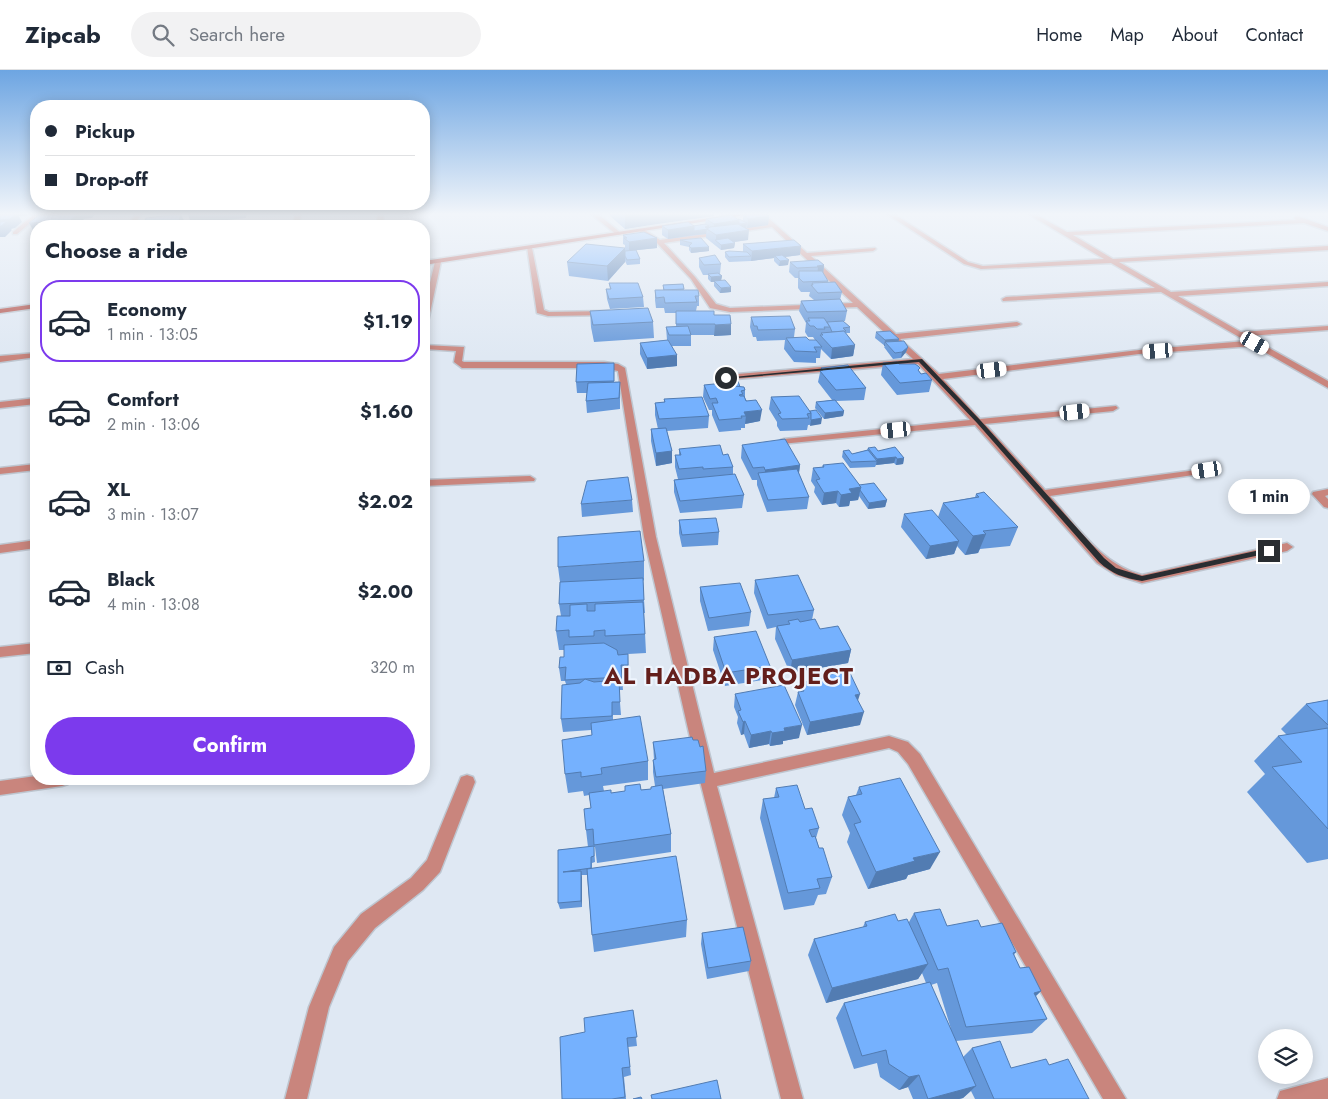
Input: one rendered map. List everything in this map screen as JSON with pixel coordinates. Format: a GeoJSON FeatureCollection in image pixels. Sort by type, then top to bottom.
{"type":"FeatureCollection","features":[{"type":"Feature","properties":{"kind":"street"},"geometry":{"type":"LineString","coordinates":[[430,263],[438,262]]}},
{"type":"Feature","properties":{"kind":"street"},"geometry":{"type":"LineString","coordinates":[[430,296],[438,262]]}},
{"type":"Feature","properties":{"kind":"street"},"geometry":{"type":"LineString","coordinates":[[531,262],[540,311],[548,314],[612,312]]}},
{"type":"Feature","properties":{"kind":"street"},"geometry":{"type":"LineString","coordinates":[[678,262],[693,278],[709,302],[718,308],[730,310],[860,306]]}},
{"type":"Feature","properties":{"kind":"street"},"geometry":{"type":"LineString","coordinates":[[812,262],[936,376],[1101,560],[1113,570],[1142,579],[1287,547]]}},
{"type":"Feature","properties":{"kind":"street"},"geometry":{"type":"LineString","coordinates":[[963,262],[976,267],[1111,262]]}},
{"type":"Feature","properties":{"kind":"street"},"geometry":{"type":"LineString","coordinates":[[1112,262],[1327,384]]}},
{"type":"Feature","properties":{"kind":"street"},"geometry":{"type":"LineString","coordinates":[[1168,294],[1328,284]]}},
{"type":"Feature","properties":{"kind":"street"},"geometry":{"type":"LineString","coordinates":[[1006,299],[1160,290]]}},
{"type":"Feature","properties":{"kind":"street"},"geometry":{"type":"LineString","coordinates":[[0,310],[30,307]]}},
{"type":"Feature","properties":{"kind":"street"},"geometry":{"type":"LineString","coordinates":[[894,336],[1017,324]]}},
{"type":"Feature","properties":{"kind":"street"},"geometry":{"type":"LineString","coordinates":[[1240,334],[1328,328]]}},
{"type":"Feature","properties":{"kind":"street"},"geometry":{"type":"LineString","coordinates":[[936,376],[1139,352],[1255,343]]}},
{"type":"Feature","properties":{"kind":"street"},"geometry":{"type":"LineString","coordinates":[[430,347],[461,349],[458,362],[462,365],[604,365],[615,366],[622,370],[650,537],[708,782],[792,1099]]}},
{"type":"Feature","properties":{"kind":"street"},"geometry":{"type":"LineString","coordinates":[[0,359],[30,356]]}},
{"type":"Feature","properties":{"kind":"street"},"geometry":{"type":"LineString","coordinates":[[726,378],[920,361]]}},
{"type":"Feature","properties":{"kind":"street"},"geometry":{"type":"LineString","coordinates":[[0,405],[30,402]]}},
{"type":"Feature","properties":{"kind":"street"},"geometry":{"type":"LineString","coordinates":[[784,442],[1113,408]]}},
{"type":"Feature","properties":{"kind":"street"},"geometry":{"type":"LineString","coordinates":[[0,471],[30,468]]}},
{"type":"Feature","properties":{"kind":"street"},"geometry":{"type":"LineString","coordinates":[[1043,494],[1207,470]]}},
{"type":"Feature","properties":{"kind":"street"},"geometry":{"type":"LineString","coordinates":[[430,482],[530,480]]}},
{"type":"Feature","properties":{"kind":"street"},"geometry":{"type":"LineString","coordinates":[[1328,492],[1316,494],[1328,505]]}},
{"type":"Feature","properties":{"kind":"street"},"geometry":{"type":"LineString","coordinates":[[0,549],[30,545]]}},
{"type":"Feature","properties":{"kind":"street"},"geometry":{"type":"LineString","coordinates":[[0,652],[30,649]]}},
{"type":"Feature","properties":{"kind":"street"},"geometry":{"type":"LineString","coordinates":[[708,782],[889,742],[904,747],[914,759],[1115,1099]]}},
{"type":"Feature","properties":{"kind":"street"},"geometry":{"type":"LineString","coordinates":[[296,1099],[319,1007],[341,954],[368,921],[417,884],[434,866],[467,782]]}},
{"type":"Feature","properties":{"kind":"street"},"geometry":{"type":"LineString","coordinates":[[0,788],[30,784]]}},
{"type":"Feature","properties":{"kind":"street"},"geometry":{"type":"LineString","coordinates":[[1288,1099],[1328,1089]]}},
{"type":"Feature","properties":{"kind":"building"},"geometry":{"type":"Polygon","coordinates":[[[567,262],[611,262],[607,266],[567,262]]]}},
{"type":"Feature","properties":{"kind":"building"},"geometry":{"type":"Polygon","coordinates":[[[702,262],[720,262],[721,264],[704,265],[702,262]]]}},
{"type":"Feature","properties":{"kind":"building"},"geometry":{"type":"Polygon","coordinates":[[[790,262],[820,262],[824,265],[818,267],[797,268],[790,262]]]}},
{"type":"Feature","properties":{"kind":"building"},"geometry":{"type":"Polygon","coordinates":[[[799,271],[822,271],[828,281],[803,282],[799,278],[799,271]]]}},
{"type":"Feature","properties":{"kind":"building"},"geometry":{"type":"Polygon","coordinates":[[[718,273],[722,276],[711,277],[708,274],[718,273]]]}},
{"type":"Feature","properties":{"kind":"building"},"geometry":{"type":"Polygon","coordinates":[[[725,280],[731,287],[721,288],[714,281],[725,280]]]}},
{"type":"Feature","properties":{"kind":"building"},"geometry":{"type":"Polygon","coordinates":[[[835,282],[842,292],[818,293],[811,285],[813,285],[812,283],[835,282]]]}},
{"type":"Feature","properties":{"kind":"building"},"geometry":{"type":"Polygon","coordinates":[[[609,283],[638,283],[643,297],[609,299],[606,289],[611,289],[609,283]]]}},
{"type":"Feature","properties":{"kind":"building"},"geometry":{"type":"Polygon","coordinates":[[[683,284],[684,289],[664,290],[663,285],[683,284]]]}},
{"type":"Feature","properties":{"kind":"building"},"geometry":{"type":"Polygon","coordinates":[[[655,290],[698,290],[699,296],[695,296],[697,302],[665,303],[664,297],[656,298],[655,290]]]}},
{"type":"Feature","properties":{"kind":"building"},"geometry":{"type":"Polygon","coordinates":[[[840,299],[847,311],[807,312],[801,301],[840,299]]]}},
{"type":"Feature","properties":{"kind":"building"},"geometry":{"type":"Polygon","coordinates":[[[648,308],[653,322],[593,325],[590,311],[648,308]]]}},
{"type":"Feature","properties":{"kind":"building"},"geometry":{"type":"Polygon","coordinates":[[[676,311],[714,311],[714,315],[730,315],[731,324],[676,324],[676,311]]]}},
{"type":"Feature","properties":{"kind":"building"},"geometry":{"type":"Polygon","coordinates":[[[790,316],[795,329],[758,330],[757,326],[754,326],[751,317],[790,316]]]}},
{"type":"Feature","properties":{"kind":"building"},"geometry":{"type":"Polygon","coordinates":[[[808,318],[824,318],[830,327],[817,329],[814,326],[810,326],[806,321],[810,321],[808,318]]]}},
{"type":"Feature","properties":{"kind":"building"},"geometry":{"type":"Polygon","coordinates":[[[843,321],[850,327],[843,328],[846,331],[832,332],[827,322],[843,321]]]}},
{"type":"Feature","properties":{"kind":"building"},"geometry":{"type":"Polygon","coordinates":[[[688,326],[691,335],[669,335],[666,327],[688,326]]]}},
{"type":"Feature","properties":{"kind":"building"},"geometry":{"type":"Polygon","coordinates":[[[844,331],[855,345],[832,348],[820,335],[823,335],[821,333],[844,331]]]}},
{"type":"Feature","properties":{"kind":"building"},"geometry":{"type":"Polygon","coordinates":[[[890,331],[899,339],[885,340],[876,332],[890,331]]]}},
{"type":"Feature","properties":{"kind":"building"},"geometry":{"type":"Polygon","coordinates":[[[806,337],[809,340],[816,340],[822,347],[814,347],[817,352],[795,351],[786,338],[806,337]]]}},
{"type":"Feature","properties":{"kind":"building"},"geometry":{"type":"Polygon","coordinates":[[[668,340],[677,355],[647,358],[640,343],[668,340]]]}},
{"type":"Feature","properties":{"kind":"building"},"geometry":{"type":"Polygon","coordinates":[[[904,341],[908,347],[902,352],[895,353],[885,342],[904,341]]]}},
{"type":"Feature","properties":{"kind":"building"},"geometry":{"type":"Polygon","coordinates":[[[897,362],[899,364],[915,364],[920,368],[918,370],[921,374],[926,373],[932,380],[900,383],[883,363],[897,362]]]}},
{"type":"Feature","properties":{"kind":"building"},"geometry":{"type":"Polygon","coordinates":[[[614,363],[614,381],[576,382],[577,364],[614,363]]]}},
{"type":"Feature","properties":{"kind":"building"},"geometry":{"type":"Polygon","coordinates":[[[848,365],[866,388],[836,390],[820,371],[823,370],[821,368],[848,365]]]}},
{"type":"Feature","properties":{"kind":"building"},"geometry":{"type":"Polygon","coordinates":[[[738,381],[740,387],[731,386],[729,382],[738,381]]]}},
{"type":"Feature","properties":{"kind":"building"},"geometry":{"type":"Polygon","coordinates":[[[620,382],[619,398],[586,401],[588,383],[620,382]]]}},
{"type":"Feature","properties":{"kind":"building"},"geometry":{"type":"Polygon","coordinates":[[[724,383],[725,385],[744,387],[745,390],[741,391],[743,394],[739,395],[744,396],[746,401],[756,400],[762,410],[744,412],[746,416],[741,416],[742,418],[719,420],[712,403],[718,403],[716,398],[710,399],[704,385],[724,383]]]}},
{"type":"Feature","properties":{"kind":"building"},"geometry":{"type":"Polygon","coordinates":[[[799,396],[811,413],[807,414],[809,418],[782,419],[778,414],[781,413],[771,397],[799,396]]]}},
{"type":"Feature","properties":{"kind":"building"},"geometry":{"type":"Polygon","coordinates":[[[702,397],[709,416],[659,419],[655,403],[665,402],[664,399],[702,397]]]}},
{"type":"Feature","properties":{"kind":"building"},"geometry":{"type":"Polygon","coordinates":[[[835,400],[844,411],[825,413],[816,402],[835,400]]]}},
{"type":"Feature","properties":{"kind":"building"},"geometry":{"type":"Polygon","coordinates":[[[816,410],[822,418],[811,420],[810,411],[816,410]]]}},
{"type":"Feature","properties":{"kind":"building"},"geometry":{"type":"Polygon","coordinates":[[[666,428],[672,451],[656,453],[651,429],[666,428]]]}},
{"type":"Feature","properties":{"kind":"building"},"geometry":{"type":"Polygon","coordinates":[[[785,439],[800,465],[765,470],[764,467],[753,468],[742,445],[785,439]]]}},
{"type":"Feature","properties":{"kind":"building"},"geometry":{"type":"Polygon","coordinates":[[[720,445],[723,455],[728,454],[733,467],[679,469],[675,455],[681,455],[679,449],[720,445]]]}},
{"type":"Feature","properties":{"kind":"building"},"geometry":{"type":"Polygon","coordinates":[[[875,447],[878,451],[895,447],[904,458],[877,459],[868,448],[875,447]]]}},
{"type":"Feature","properties":{"kind":"building"},"geometry":{"type":"Polygon","coordinates":[[[849,450],[852,454],[868,450],[877,461],[851,462],[843,451],[849,450]]]}},
{"type":"Feature","properties":{"kind":"building"},"geometry":{"type":"Polygon","coordinates":[[[843,463],[861,487],[849,489],[852,493],[841,495],[838,491],[824,493],[816,480],[820,479],[813,468],[843,463]]]}},
{"type":"Feature","properties":{"kind":"building"},"geometry":{"type":"Polygon","coordinates":[[[797,469],[809,497],[768,500],[758,473],[797,469]]]}},
{"type":"Feature","properties":{"kind":"building"},"geometry":{"type":"Polygon","coordinates":[[[735,474],[744,495],[680,501],[674,480],[735,474]]]}},
{"type":"Feature","properties":{"kind":"building"},"geometry":{"type":"Polygon","coordinates":[[[628,477],[632,500],[581,504],[587,481],[628,477]]]}},
{"type":"Feature","properties":{"kind":"building"},"geometry":{"type":"Polygon","coordinates":[[[874,483],[887,500],[869,503],[860,490],[861,487],[859,485],[874,483]]]}},
{"type":"Feature","properties":{"kind":"building"},"geometry":{"type":"Polygon","coordinates":[[[984,492],[1018,527],[983,531],[986,534],[973,536],[943,503],[979,497],[976,494],[984,492]]]}},
{"type":"Feature","properties":{"kind":"building"},"geometry":{"type":"Polygon","coordinates":[[[932,510],[959,541],[930,546],[904,514],[932,510]]]}},
{"type":"Feature","properties":{"kind":"building"},"geometry":{"type":"Polygon","coordinates":[[[716,518],[719,532],[682,535],[679,520],[716,518]]]}},
{"type":"Feature","properties":{"kind":"building"},"geometry":{"type":"Polygon","coordinates":[[[640,531],[644,561],[558,567],[558,537],[640,531]]]}},
{"type":"Feature","properties":{"kind":"building"},"geometry":{"type":"Polygon","coordinates":[[[798,575],[814,610],[768,615],[755,580],[798,575]]]}},
{"type":"Feature","properties":{"kind":"building"},"geometry":{"type":"Polygon","coordinates":[[[643,578],[644,600],[559,604],[560,582],[643,578]]]}},
{"type":"Feature","properties":{"kind":"building"},"geometry":{"type":"Polygon","coordinates":[[[740,583],[751,612],[709,618],[700,587],[740,583]]]}},
{"type":"Feature","properties":{"kind":"building"},"geometry":{"type":"Polygon","coordinates":[[[643,602],[645,634],[605,636],[605,630],[594,631],[594,636],[569,637],[569,630],[556,631],[557,616],[570,616],[570,605],[587,604],[587,611],[595,611],[595,604],[643,602]]]}},
{"type":"Feature","properties":{"kind":"building"},"geometry":{"type":"Polygon","coordinates":[[[798,619],[800,622],[815,619],[820,629],[838,626],[851,650],[792,660],[777,626],[790,624],[788,621],[798,619]]]}},
{"type":"Feature","properties":{"kind":"building"},"geometry":{"type":"Polygon","coordinates":[[[756,631],[770,666],[726,673],[714,637],[756,631]]]}},
{"type":"Feature","properties":{"kind":"building"},"geometry":{"type":"Polygon","coordinates":[[[604,643],[617,650],[618,655],[628,654],[628,665],[621,665],[622,677],[565,680],[566,667],[559,668],[560,657],[564,657],[564,645],[604,643]]]}},
{"type":"Feature","properties":{"kind":"building"},"geometry":{"type":"Polygon","coordinates":[[[849,671],[860,694],[855,695],[864,712],[810,722],[798,692],[804,691],[800,683],[816,680],[814,677],[849,671]]]}},
{"type":"Feature","properties":{"kind":"building"},"geometry":{"type":"Polygon","coordinates":[[[585,679],[594,682],[619,680],[620,702],[612,702],[612,716],[561,719],[562,685],[580,683],[585,679]]]}},
{"type":"Feature","properties":{"kind":"building"},"geometry":{"type":"Polygon","coordinates":[[[784,685],[802,725],[784,728],[785,731],[772,733],[771,731],[751,735],[738,711],[741,710],[735,694],[784,685]]]}},
{"type":"Feature","properties":{"kind":"building"},"geometry":{"type":"Polygon","coordinates":[[[1328,700],[1328,725],[1306,704],[1328,700]]]}},
{"type":"Feature","properties":{"kind":"building"},"geometry":{"type":"Polygon","coordinates":[[[640,716],[648,761],[601,768],[602,774],[581,777],[581,772],[565,774],[562,740],[592,735],[591,723],[640,716]]]}},
{"type":"Feature","properties":{"kind":"building"},"geometry":{"type":"Polygon","coordinates":[[[1328,728],[1328,829],[1272,767],[1302,762],[1278,736],[1328,728]]]}},
{"type":"Feature","properties":{"kind":"building"},"geometry":{"type":"Polygon","coordinates":[[[692,737],[693,740],[698,740],[700,747],[703,746],[706,771],[656,777],[653,760],[656,759],[653,742],[692,737]]]}},
{"type":"Feature","properties":{"kind":"building"},"geometry":{"type":"Polygon","coordinates":[[[900,778],[940,852],[913,858],[915,861],[876,872],[854,824],[861,822],[848,797],[862,794],[859,787],[900,778]]]}},
{"type":"Feature","properties":{"kind":"building"},"geometry":{"type":"Polygon","coordinates":[[[640,784],[641,790],[662,785],[671,834],[594,845],[593,829],[586,830],[584,809],[591,808],[589,793],[611,790],[611,793],[625,791],[625,786],[640,784]]]}},
{"type":"Feature","properties":{"kind":"building"},"geometry":{"type":"Polygon","coordinates":[[[797,785],[805,809],[812,808],[819,828],[809,830],[812,837],[815,836],[819,848],[823,848],[832,877],[817,879],[820,888],[788,893],[763,799],[779,797],[776,788],[797,785]]]}},
{"type":"Feature","properties":{"kind":"building"},"geometry":{"type":"Polygon","coordinates":[[[594,846],[591,868],[563,872],[581,871],[581,901],[558,903],[558,850],[594,846]]]}},
{"type":"Feature","properties":{"kind":"building"},"geometry":{"type":"Polygon","coordinates":[[[676,856],[687,920],[592,935],[587,869],[676,856]]]}},
{"type":"Feature","properties":{"kind":"building"},"geometry":{"type":"Polygon","coordinates":[[[940,909],[947,926],[978,920],[981,927],[1002,923],[1016,952],[1013,953],[1020,968],[1029,967],[1041,991],[1034,993],[1047,1019],[966,1027],[948,968],[938,970],[914,913],[940,909]]]}},
{"type":"Feature","properties":{"kind":"building"},"geometry":{"type":"Polygon","coordinates":[[[895,914],[898,921],[907,919],[928,964],[832,988],[814,939],[867,926],[865,922],[895,914]]]}},
{"type":"Feature","properties":{"kind":"building"},"geometry":{"type":"Polygon","coordinates":[[[743,927],[751,961],[708,968],[702,933],[743,927]]]}},
{"type":"Feature","properties":{"kind":"building"},"geometry":{"type":"Polygon","coordinates":[[[930,982],[976,1086],[928,1099],[919,1075],[909,1077],[889,1064],[886,1050],[862,1056],[844,1003],[930,982]]]}},
{"type":"Feature","properties":{"kind":"building"},"geometry":{"type":"Polygon","coordinates":[[[633,1010],[637,1037],[627,1038],[630,1067],[622,1068],[625,1097],[612,1099],[562,1099],[560,1037],[585,1032],[584,1018],[633,1010]]]}},
{"type":"Feature","properties":{"kind":"building"},"geometry":{"type":"Polygon","coordinates":[[[1000,1041],[1011,1068],[1046,1059],[1049,1065],[1068,1059],[1089,1099],[994,1099],[972,1048],[1000,1041]]]}},
{"type":"Feature","properties":{"kind":"building"},"geometry":{"type":"Polygon","coordinates":[[[717,1080],[721,1099],[652,1099],[651,1095],[717,1080]]]}},
{"type":"Feature","properties":{"kind":"district","name":"AL HADBA PROJECT"},"geometry":{"type":"Point","coordinates":[729,675]}},
{"type":"Feature","properties":{"kind":"route"},"geometry":{"type":"LineString","coordinates":[[726,378],[920,361],[979,422],[1101,560],[1113,570],[1142,579],[1269,551]]}}]}
